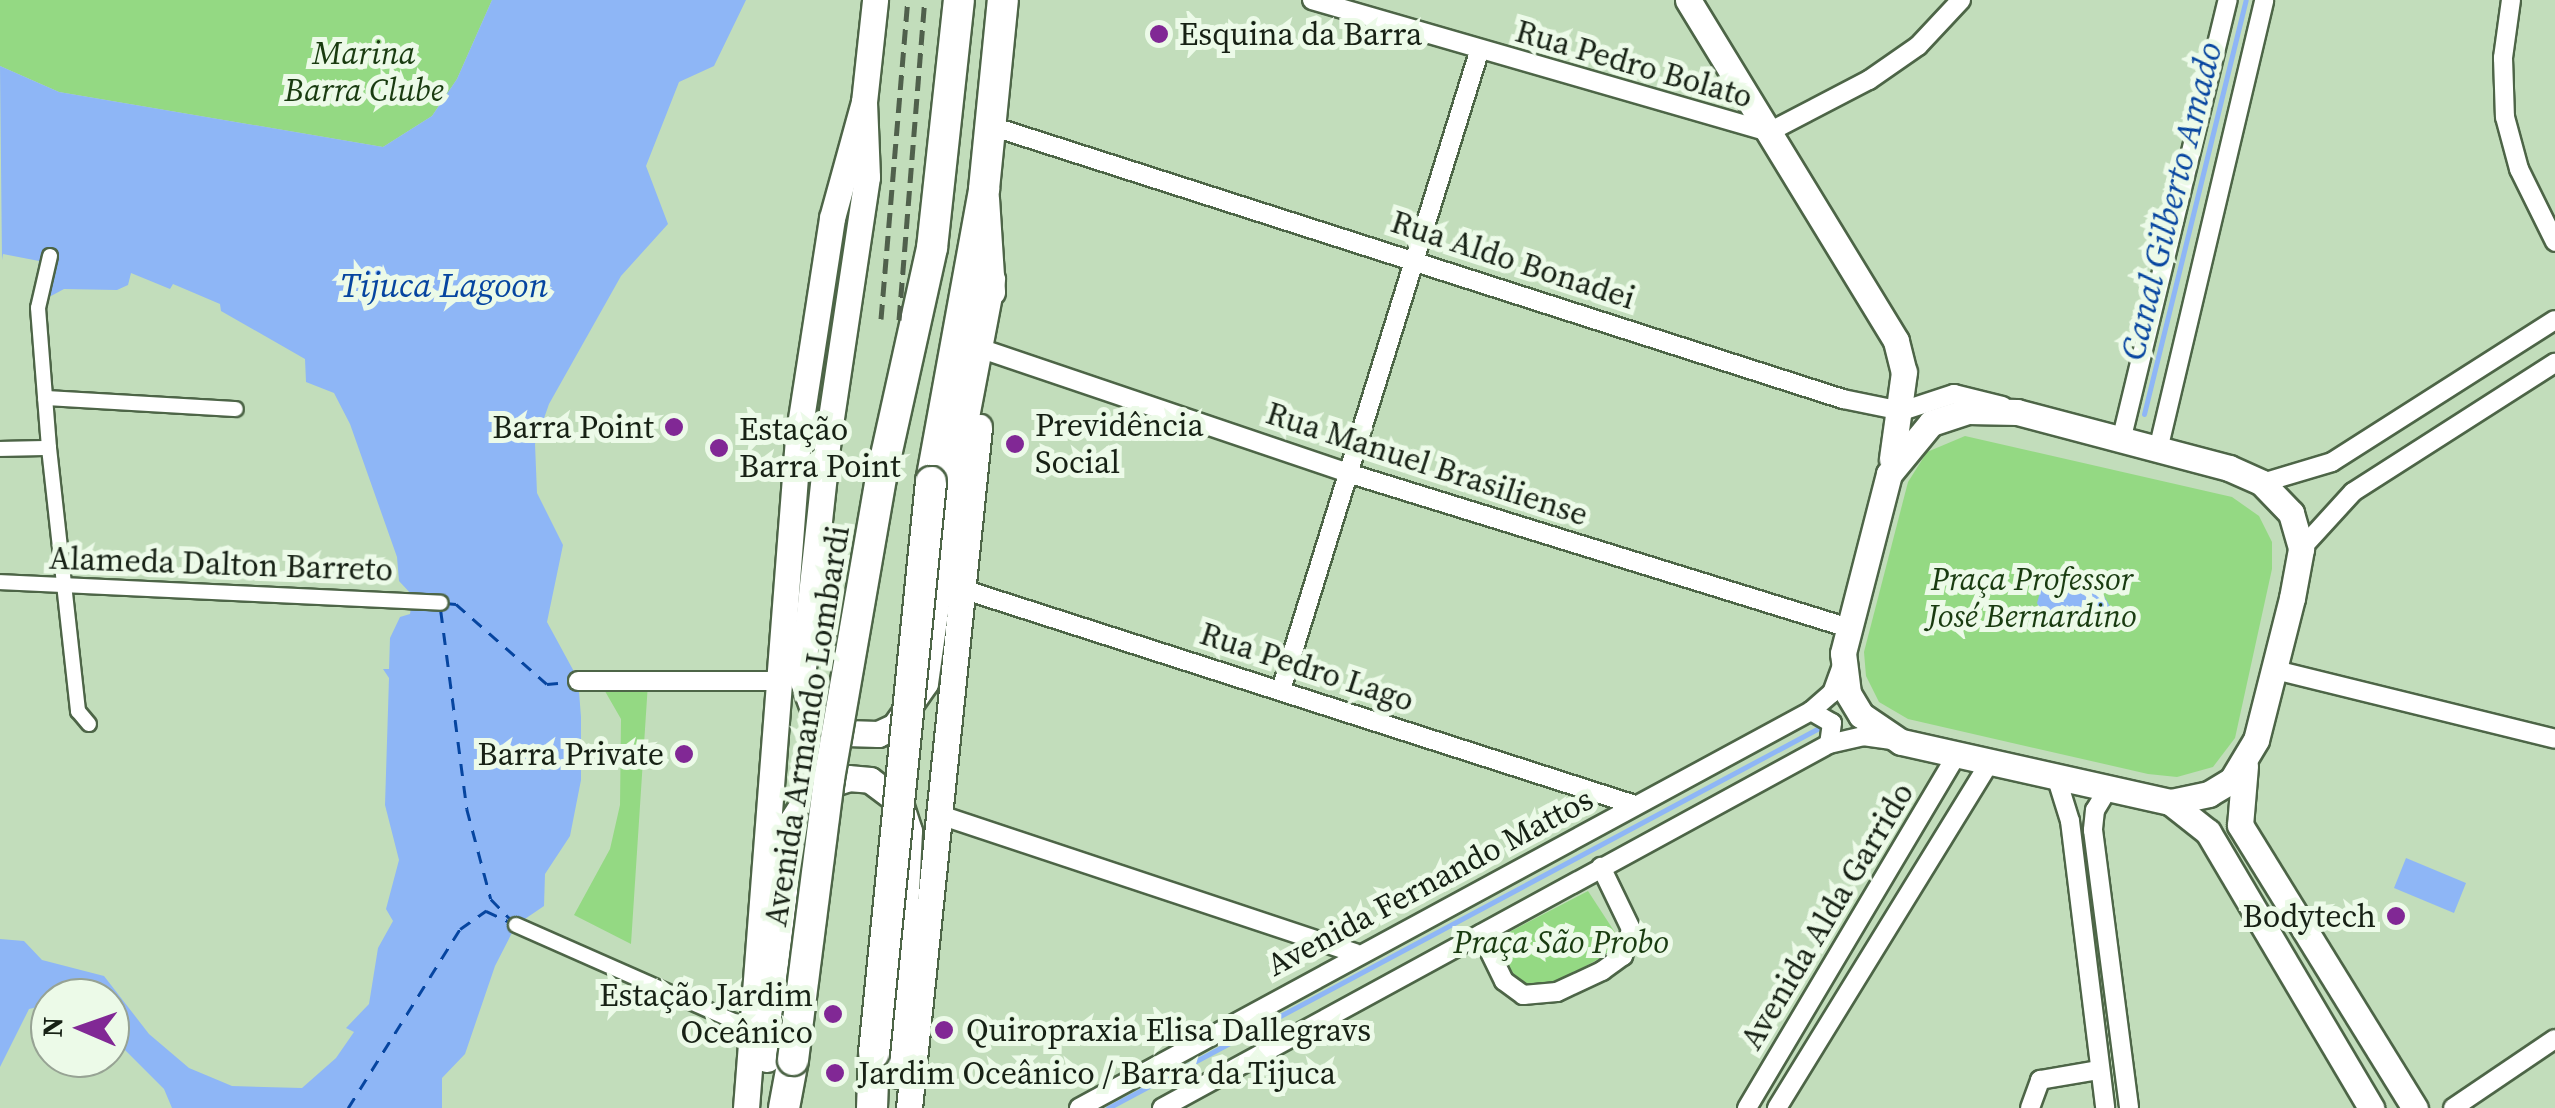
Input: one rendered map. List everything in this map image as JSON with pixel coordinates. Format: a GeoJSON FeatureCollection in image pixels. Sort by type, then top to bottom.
{"type":"FeatureCollection","features":[{"type":"Feature","properties":{"kind":"highway","name":"Avenida Armando Lombardi"},"geometry":{"type":"LineString","coordinates":[[784,1108],[829,779],[881,478],[932,248],[959,0]]}},
{"type":"Feature","properties":{"kind":"highway"},"geometry":{"type":"LineString","coordinates":[[872,1108],[874,1053],[931,482],[984,189],[1003,0]]}},
{"type":"Feature","properties":{"kind":"main road","name":"Avenida Armando Lombardi"},"geometry":{"type":"LineString","coordinates":[[746,1108],[777,681],[812,333],[832,218],[864,102],[875,0]]}},
{"type":"Feature","properties":{"kind":"main road"},"geometry":{"type":"LineString","coordinates":[[1688,0],[1896,340],[1904,372],[1902,411],[1889,474],[1842,668],[1861,715],[1900,742],[2170,802],[2208,832],[2371,1108]]}},
{"type":"Feature","properties":{"kind":"main road"},"geometry":{"type":"LineString","coordinates":[[864,102],[867,177],[802,666],[813,710],[846,733],[878,734],[895,726],[926,683],[954,474],[992,279]]}},
{"type":"Feature","properties":{"kind":"main road"},"geometry":{"type":"LineString","coordinates":[[908,1108],[959,588],[988,351],[992,279],[984,189]]}},
{"type":"Feature","properties":{"kind":"main road"},"geometry":{"type":"LineString","coordinates":[[1889,474],[1931,423],[1968,410],[2018,412],[2158,450],[2262,484],[2291,512],[2301,549],[2275,670],[2245,766],[2240,825],[2414,1108]]}},
{"type":"Feature","properties":{"kind":"main road"},"geometry":{"type":"LineString","coordinates":[[2170,802],[2209,794],[2245,766]]}},
{"type":"Feature","properties":{"kind":"main road"},"geometry":{"type":"LineString","coordinates":[[760,1108],[791,822],[812,790],[848,778],[886,786],[909,831],[897,1108]]}},
{"type":"Feature","properties":{"kind":"street","name":"Rua Pedro Bolato"},"geometry":{"type":"LineString","coordinates":[[1312,0],[1479,52],[1769,132]]}},
{"type":"Feature","properties":{"kind":"street"},"geometry":{"type":"LineString","coordinates":[[1769,132],[1870,80],[1918,46],[1961,0]]}},
{"type":"Feature","properties":{"kind":"street"},"geometry":{"type":"LineString","coordinates":[[2122,441],[2228,0]]}},
{"type":"Feature","properties":{"kind":"street"},"geometry":{"type":"LineString","coordinates":[[2158,450],[2264,0]]}},
{"type":"Feature","properties":{"kind":"street"},"geometry":{"type":"LineString","coordinates":[[2511,0],[2503,58],[2505,117],[2530,196],[2555,242]]}},
{"type":"Feature","properties":{"kind":"street"},"geometry":{"type":"LineString","coordinates":[[1281,690],[1352,474],[1479,52]]}},
{"type":"Feature","properties":{"kind":"street","name":"Rua Aldo Bonadei"},"geometry":{"type":"LineString","coordinates":[[991,126],[1844,399],[1902,411],[1954,394],[2018,412]]}},
{"type":"Feature","properties":{"kind":"street"},"geometry":{"type":"LineString","coordinates":[[50,256],[38,308],[49,448],[78,710],[89,724]]}},
{"type":"Feature","properties":{"kind":"street"},"geometry":{"type":"LineString","coordinates":[[2262,484],[2332,462],[2555,320]]}},
{"type":"Feature","properties":{"kind":"street","name":"Rua Manuel Brasiliense"},"geometry":{"type":"LineString","coordinates":[[988,351],[1352,474],[1849,628]]}},
{"type":"Feature","properties":{"kind":"street"},"geometry":{"type":"LineString","coordinates":[[2301,549],[2354,492],[2555,363]]}},
{"type":"Feature","properties":{"kind":"street"},"geometry":{"type":"LineString","coordinates":[[45,398],[236,409]]}},
{"type":"Feature","properties":{"kind":"street"},"geometry":{"type":"LineString","coordinates":[[0,449],[49,448]]}},
{"type":"Feature","properties":{"kind":"street","name":"Alameda Dalton Barreto"},"geometry":{"type":"LineString","coordinates":[[0,582],[440,603]]}},
{"type":"Feature","properties":{"kind":"street","name":"Rua Pedro Lago"},"geometry":{"type":"LineString","coordinates":[[959,588],[1636,805]]}},
{"type":"Feature","properties":{"kind":"street","name":"Avenida Fernando Mattos"},"geometry":{"type":"LineString","coordinates":[[1079,1108],[1356,953],[1811,711],[1832,693],[1842,668]]}},
{"type":"Feature","properties":{"kind":"street"},"geometry":{"type":"LineString","coordinates":[[2275,670],[2555,740]]}},
{"type":"Feature","properties":{"kind":"street"},"geometry":{"type":"LineString","coordinates":[[578,681],[777,681]]}},
{"type":"Feature","properties":{"kind":"street"},"geometry":{"type":"LineString","coordinates":[[1811,711],[1832,722],[1829,744]]}},
{"type":"Feature","properties":{"kind":"street","name":"Avenida Fernando Mattos"},"geometry":{"type":"LineString","coordinates":[[1162,1108],[1829,744],[1863,736],[1900,742]]}},
{"type":"Feature","properties":{"kind":"street","name":"Avenida Alda Garrido"},"geometry":{"type":"LineString","coordinates":[[1748,1108],[1957,754]]}},
{"type":"Feature","properties":{"kind":"street","name":"Avenida Alda Garrido"},"geometry":{"type":"LineString","coordinates":[[1777,1108],[1990,762]]}},
{"type":"Feature","properties":{"kind":"street"},"geometry":{"type":"LineString","coordinates":[[2056,776],[2070,820],[2105,1108]]}},
{"type":"Feature","properties":{"kind":"street"},"geometry":{"type":"LineString","coordinates":[[2109,787],[2094,810],[2093,830],[2130,1108]]}},
{"type":"Feature","properties":{"kind":"street"},"geometry":{"type":"LineString","coordinates":[[937,814],[1356,953]]}},
{"type":"Feature","properties":{"kind":"street"},"geometry":{"type":"LineString","coordinates":[[1481,934],[1504,980],[1523,995],[1556,992],[1602,971],[1622,956],[1631,929],[1601,868]]}},
{"type":"Feature","properties":{"kind":"street"},"geometry":{"type":"LineString","coordinates":[[516,925],[754,1030]]}},
{"type":"Feature","properties":{"kind":"street"},"geometry":{"type":"LineString","coordinates":[[2453,1108],[2555,1040]]}},
{"type":"Feature","properties":{"kind":"street"},"geometry":{"type":"LineString","coordinates":[[2030,1108],[2040,1080],[2099,1070]]}},
{"type":"Feature","properties":{"kind":"green space","name":"Marina Barra Clube"},"geometry":{"type":"Polygon","coordinates":[[[0,0],[492,0],[457,79],[432,116],[383,147],[59,92],[0,66],[0,0]]]}},
{"type":"Feature","properties":{"kind":"green space","name":"Praça Professor José Bernardino"},"geometry":{"type":"Polygon","coordinates":[[[1965,436],[2232,497],[2259,516],[2272,542],[2272,569],[2235,738],[2213,767],[2177,777],[2148,774],[1908,719],[1879,702],[1866,676],[1864,652],[1908,482],[1927,452],[1965,436]]]}},
{"type":"Feature","properties":{"kind":"green space"},"geometry":{"type":"Polygon","coordinates":[[[648,683],[631,944],[574,915],[610,849],[620,805],[621,719],[602,686],[648,683]]]}},
{"type":"Feature","properties":{"kind":"green space","name":"Praça São Probo"},"geometry":{"type":"Polygon","coordinates":[[[1588,891],[1616,934],[1606,955],[1542,990],[1520,985],[1494,940],[1588,891]]]}},
{"type":"Feature","properties":{"kind":"water","name":"Tijuca Lagoon"},"geometry":{"type":"Polygon","coordinates":[[[492,0],[746,0],[714,66],[679,82],[646,166],[668,224],[621,276],[549,404],[535,444],[537,493],[563,545],[547,622],[578,679],[581,780],[570,836],[545,874],[544,906],[516,925],[495,966],[465,1054],[442,1078],[442,1108],[172,1108],[164,1089],[130,1055],[130,1010],[149,1034],[189,1068],[232,1086],[302,1088],[336,1058],[354,1032],[346,1028],[369,1004],[378,948],[393,921],[386,909],[399,860],[385,805],[389,678],[383,669],[389,669],[390,638],[400,617],[410,614],[413,596],[399,581],[397,557],[350,424],[334,393],[306,382],[305,359],[221,311],[220,304],[173,284],[170,289],[131,273],[128,285],[117,290],[64,289],[51,296],[34,293],[39,261],[3,254],[2,260],[0,66],[59,92],[383,147],[432,116],[457,79],[492,0]]]}},
{"type":"Feature","properties":{"kind":"water"},"geometry":{"type":"Polygon","coordinates":[[[2070,582],[2104,596],[2112,610],[2106,623],[2078,630],[2044,617],[2037,603],[2041,589],[2070,582]]]}},
{"type":"Feature","properties":{"kind":"water"},"geometry":{"type":"Polygon","coordinates":[[[2406,858],[2466,883],[2454,913],[2394,888],[2406,858]]]}},
{"type":"Feature","properties":{"kind":"water","name":"Tijuca Lagoon"},"geometry":{"type":"Polygon","coordinates":[[[0,939],[24,941],[42,960],[104,976],[30,978],[30,1009],[0,1067],[0,939]]]}},
{"type":"Feature","properties":{"kind":"waterway","name":"Canal Gilberto Amado"},"geometry":{"type":"LineString","coordinates":[[2144,414],[2246,0]]}},
{"type":"Feature","properties":{"kind":"waterway"},"geometry":{"type":"LineString","coordinates":[[1108,1108],[1817,729]]}},
{"type":"Feature","properties":{"kind":"ferry route"},"geometry":{"type":"LineString","coordinates":[[445,603],[456,604],[547,684],[558,683]]}},
{"type":"Feature","properties":{"kind":"ferry route"},"geometry":{"type":"LineString","coordinates":[[441,611],[467,809],[491,899],[511,920]]}},
{"type":"Feature","properties":{"kind":"ferry route"},"geometry":{"type":"LineString","coordinates":[[348,1108],[460,929],[486,911],[510,922]]}},
{"type":"Feature","properties":{"kind":"railway"},"geometry":{"type":"LineString","coordinates":[[881,319],[908,0]]}},
{"type":"Feature","properties":{"kind":"railway"},"geometry":{"type":"LineString","coordinates":[[899,320],[925,0]]}},
{"type":"Feature","properties":{"kind":"place","name":"Esquina da Barra"},"geometry":{"type":"Point","coordinates":[1159,34]}},
{"type":"Feature","properties":{"kind":"place","name":"Barra Point"},"geometry":{"type":"Point","coordinates":[674,427]}},
{"type":"Feature","properties":{"kind":"place","name":"Previdência Social"},"geometry":{"type":"Point","coordinates":[1015,444]}},
{"type":"Feature","properties":{"kind":"place","name":"Estação Barra Point"},"geometry":{"type":"Point","coordinates":[719,448]}},
{"type":"Feature","properties":{"kind":"place","name":"Barra Private"},"geometry":{"type":"Point","coordinates":[684,754]}},
{"type":"Feature","properties":{"kind":"place","name":"Bodytech"},"geometry":{"type":"Point","coordinates":[2396,916]}},
{"type":"Feature","properties":{"kind":"place","name":"Estação Jardim Oceânico"},"geometry":{"type":"Point","coordinates":[833,1014]}},
{"type":"Feature","properties":{"kind":"place","name":"Quiropraxia Elisa Dallegravs"},"geometry":{"type":"Point","coordinates":[944,1030]}},
{"type":"Feature","properties":{"kind":"place","name":"Jardim Oceânico / Barra da Tijuca"},"geometry":{"type":"Point","coordinates":[835,1073]}}]}
